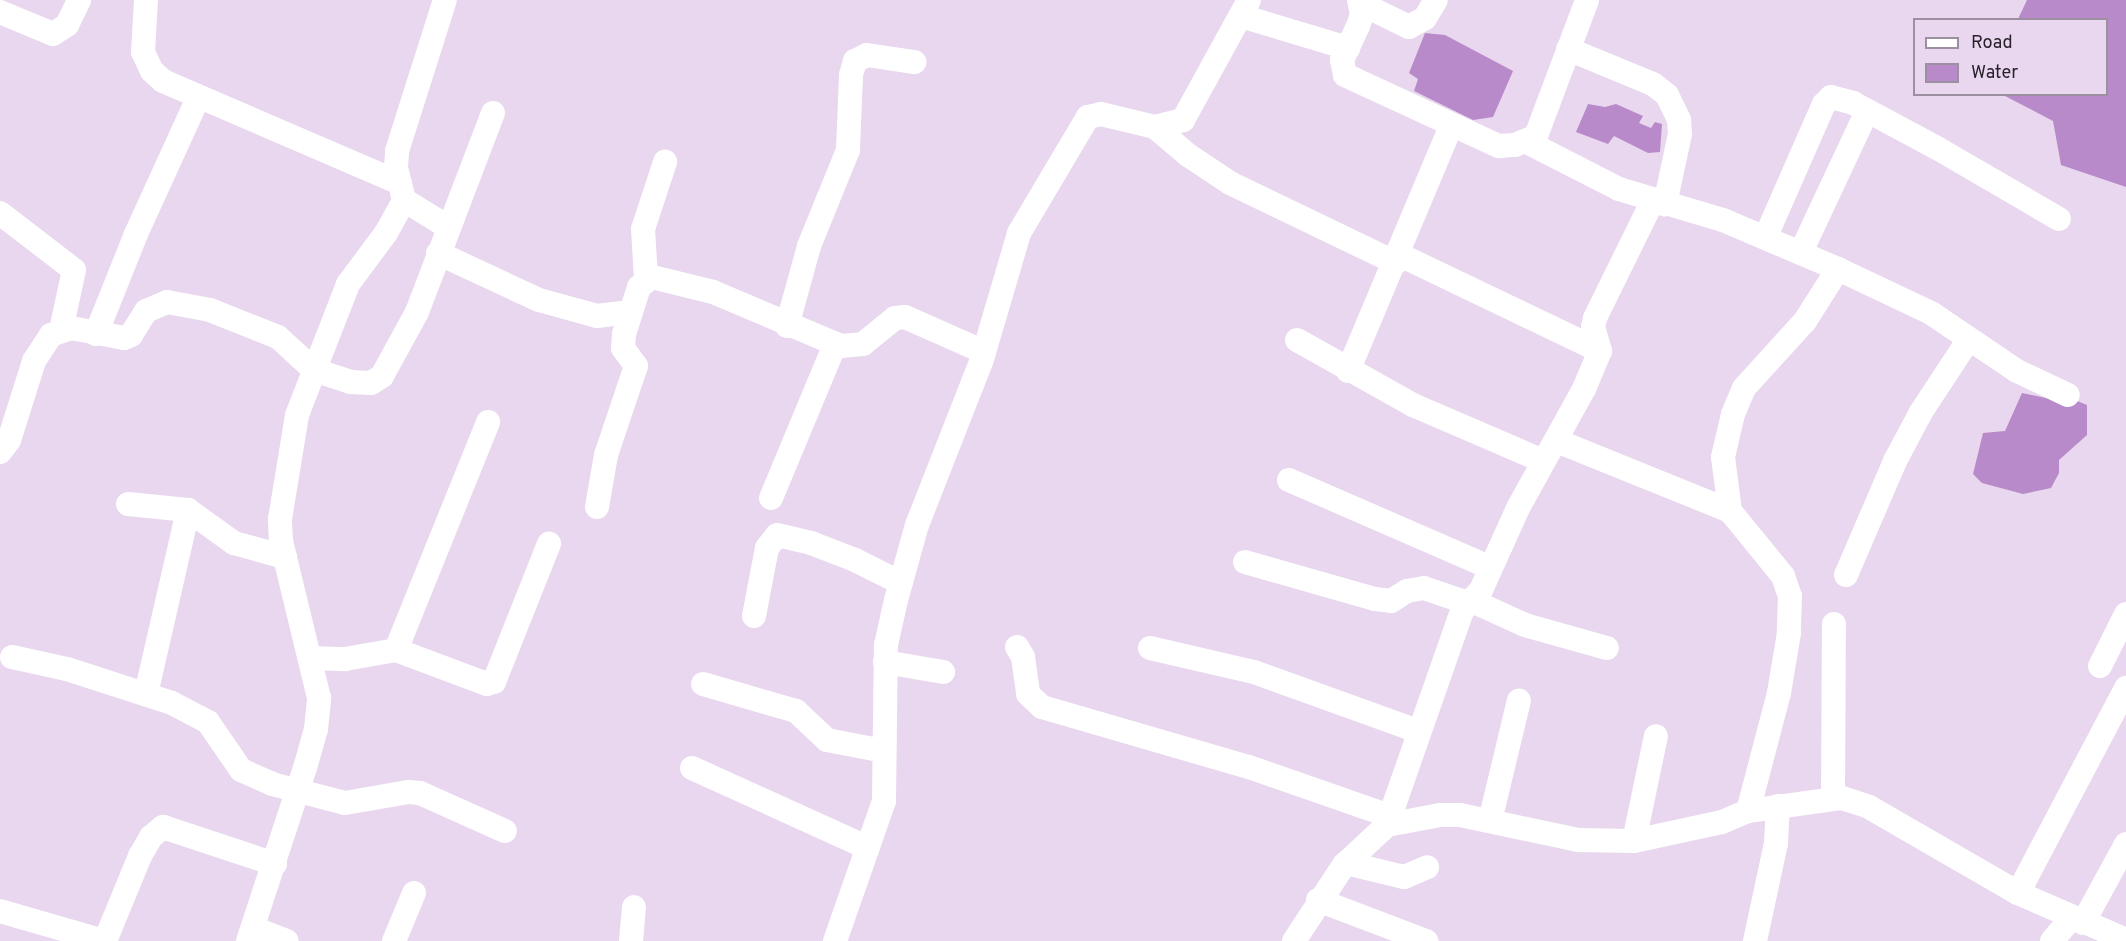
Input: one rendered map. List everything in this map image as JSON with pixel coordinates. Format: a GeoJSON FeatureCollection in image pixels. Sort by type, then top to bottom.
{"type":"FeatureCollection","features":[{"type":"Feature","properties":{"kind":"street"},"geometry":{"type":"LineString","coordinates":[[0,12],[53,34],[67,26],[79,0]]}},
{"type":"Feature","properties":{"kind":"street"},"geometry":{"type":"LineString","coordinates":[[146,0],[143,52],[147,63],[163,81],[402,192],[448,227]]}},
{"type":"Feature","properties":{"kind":"street"},"geometry":{"type":"LineString","coordinates":[[287,941],[250,934],[275,864],[316,729],[319,698],[312,658],[285,556],[280,519],[297,415],[348,284],[386,233],[402,192],[397,151],[445,0]]}},
{"type":"Feature","properties":{"kind":"street"},"geometry":{"type":"LineString","coordinates":[[1436,0],[1425,18],[1409,27],[1360,2],[1359,26],[1348,48],[1342,69],[1353,81],[1498,146],[1527,142],[1619,189],[1766,236],[1931,313],[2017,371],[2068,395]]}},
{"type":"Feature","properties":{"kind":"street"},"geometry":{"type":"LineString","coordinates":[[1527,142],[1541,127],[1587,0]]}},
{"type":"Feature","properties":{"kind":"street"},"geometry":{"type":"LineString","coordinates":[[1155,127],[1183,120],[1245,8],[1348,48]]}},
{"type":"Feature","properties":{"kind":"street"},"geometry":{"type":"LineString","coordinates":[[1294,941],[1318,900],[1347,863],[1388,821],[1418,731],[1469,602],[1480,590],[1544,461],[1557,441],[1600,351],[1593,327],[1594,318],[1659,202],[1680,134],[1679,120],[1666,95],[1653,84],[1568,49]]}},
{"type":"Feature","properties":{"kind":"street"},"geometry":{"type":"LineString","coordinates":[[787,326],[808,246],[848,150],[851,75],[855,61],[867,55],[914,62]]}},
{"type":"Feature","properties":{"kind":"street"},"geometry":{"type":"LineString","coordinates":[[1766,236],[1824,104],[1831,97],[1841,97],[2059,219]]}},
{"type":"Feature","properties":{"kind":"street"},"geometry":{"type":"LineString","coordinates":[[96,334],[198,98]]}},
{"type":"Feature","properties":{"kind":"street"},"geometry":{"type":"LineString","coordinates":[[1801,252],[1867,111]]}},
{"type":"Feature","properties":{"kind":"street"},"geometry":{"type":"LineString","coordinates":[[0,452],[6,449],[34,361],[51,335],[71,328],[96,334],[131,335],[146,311],[155,304],[180,302],[279,337],[314,370],[359,384],[371,383],[382,376],[417,312],[494,112]]}},
{"type":"Feature","properties":{"kind":"street"},"geometry":{"type":"LineString","coordinates":[[835,941],[884,801],[885,662],[901,583],[917,525],[984,352],[1019,233],[1076,133],[1088,117],[1101,114],[1155,127],[1188,155],[1230,183],[1600,351]]}},
{"type":"Feature","properties":{"kind":"street"},"geometry":{"type":"LineString","coordinates":[[1348,371],[1398,259],[1451,126]]}},
{"type":"Feature","properties":{"kind":"street"},"geometry":{"type":"LineString","coordinates":[[646,279],[643,229],[665,162]]}},
{"type":"Feature","properties":{"kind":"street"},"geometry":{"type":"LineString","coordinates":[[0,213],[74,270],[61,330]]}},
{"type":"Feature","properties":{"kind":"street"},"geometry":{"type":"LineString","coordinates":[[438,253],[539,300],[597,316],[631,312]]}},
{"type":"Feature","properties":{"kind":"street"},"geometry":{"type":"LineString","coordinates":[[1730,511],[1724,457],[1733,414],[1743,388],[1805,321],[1838,269]]}},
{"type":"Feature","properties":{"kind":"street"},"geometry":{"type":"LineString","coordinates":[[597,507],[606,454],[636,366],[623,348],[639,287],[646,279],[663,277],[713,292],[787,326],[835,344],[864,344],[895,318],[905,317],[984,352]]}},
{"type":"Feature","properties":{"kind":"street"},"geometry":{"type":"LineString","coordinates":[[1846,575],[1895,461],[1921,412],[1969,339]]}},
{"type":"Feature","properties":{"kind":"street"},"geometry":{"type":"LineString","coordinates":[[1297,340],[1348,371],[1451,424],[1544,461]]}},
{"type":"Feature","properties":{"kind":"street"},"geometry":{"type":"LineString","coordinates":[[771,498],[835,344]]}},
{"type":"Feature","properties":{"kind":"street"},"geometry":{"type":"LineString","coordinates":[[396,650],[488,422]]}},
{"type":"Feature","properties":{"kind":"street"},"geometry":{"type":"LineString","coordinates":[[1557,441],[1730,511],[1784,576],[1790,596],[1789,633],[1779,693],[1748,812]]}},
{"type":"Feature","properties":{"kind":"street"},"geometry":{"type":"LineString","coordinates":[[1289,480],[1491,568]]}},
{"type":"Feature","properties":{"kind":"street"},"geometry":{"type":"LineString","coordinates":[[128,504],[188,510],[234,543],[285,556]]}},
{"type":"Feature","properties":{"kind":"street"},"geometry":{"type":"LineString","coordinates":[[146,694],[188,510]]}},
{"type":"Feature","properties":{"kind":"street"},"geometry":{"type":"LineString","coordinates":[[754,616],[767,548],[777,536],[811,543],[855,560],[901,583]]}},
{"type":"Feature","properties":{"kind":"street"},"geometry":{"type":"LineString","coordinates":[[312,658],[351,658],[396,650],[487,684],[494,682],[549,544]]}},
{"type":"Feature","properties":{"kind":"street"},"geometry":{"type":"LineString","coordinates":[[1245,562],[1375,599],[1391,601],[1407,591],[1424,588],[1469,602],[1525,625],[1607,648]]}},
{"type":"Feature","properties":{"kind":"street"},"geometry":{"type":"LineString","coordinates":[[2100,666],[2126,614]]}},
{"type":"Feature","properties":{"kind":"street"},"geometry":{"type":"LineString","coordinates":[[1833,798],[1834,624]]}},
{"type":"Feature","properties":{"kind":"street"},"geometry":{"type":"LineString","coordinates":[[1017,647],[1023,657],[1028,694],[1042,707],[1249,767],[1388,821],[1440,814],[1490,821],[1579,840],[1634,841],[1722,822],[1748,812],[1833,798],[1869,807],[2018,893],[2077,921],[2126,940]]}},
{"type":"Feature","properties":{"kind":"street"},"geometry":{"type":"LineString","coordinates":[[1150,648],[1254,672],[1418,731]]}},
{"type":"Feature","properties":{"kind":"street"},"geometry":{"type":"LineString","coordinates":[[12,657],[67,669],[146,694],[208,722],[242,770],[297,793],[345,804],[408,792],[420,794],[505,831]]}},
{"type":"Feature","properties":{"kind":"street"},"geometry":{"type":"LineString","coordinates":[[885,662],[943,672]]}},
{"type":"Feature","properties":{"kind":"street"},"geometry":{"type":"LineString","coordinates":[[703,684],[796,711],[827,740],[884,751]]}},
{"type":"Feature","properties":{"kind":"street"},"geometry":{"type":"LineString","coordinates":[[2018,893],[2126,688]]}},
{"type":"Feature","properties":{"kind":"street"},"geometry":{"type":"LineString","coordinates":[[1490,821],[1519,700]]}},
{"type":"Feature","properties":{"kind":"street"},"geometry":{"type":"LineString","coordinates":[[1634,841],[1656,736]]}},
{"type":"Feature","properties":{"kind":"street"},"geometry":{"type":"LineString","coordinates":[[692,768],[868,848]]}},
{"type":"Feature","properties":{"kind":"street"},"geometry":{"type":"LineString","coordinates":[[1755,941],[1776,843],[1779,806]]}},
{"type":"Feature","properties":{"kind":"street"},"geometry":{"type":"LineString","coordinates":[[0,911],[105,941],[140,856],[151,837],[163,827],[275,864]]}},
{"type":"Feature","properties":{"kind":"street"},"geometry":{"type":"LineString","coordinates":[[2052,941],[2077,921],[2126,844]]}},
{"type":"Feature","properties":{"kind":"street"},"geometry":{"type":"LineString","coordinates":[[1347,863],[1404,877],[1427,867]]}},
{"type":"Feature","properties":{"kind":"street"},"geometry":{"type":"LineString","coordinates":[[394,941],[414,893]]}},
{"type":"Feature","properties":{"kind":"street"},"geometry":{"type":"LineString","coordinates":[[1318,900],[1426,941]]}},
{"type":"Feature","properties":{"kind":"street"},"geometry":{"type":"LineString","coordinates":[[631,941],[634,907]]}},
{"type":"Feature","properties":{"kind":"water"},"geometry":{"type":"Polygon","coordinates":[[[2027,0],[2126,0],[2126,187],[2061,165],[2053,121],[2005,96],[2108,96],[2108,18],[2018,18],[2027,0]]]}},
{"type":"Feature","properties":{"kind":"water"},"geometry":{"type":"Polygon","coordinates":[[[1425,33],[1445,35],[1513,71],[1493,117],[1473,120],[1414,91],[1418,79],[1409,73],[1425,33]]]}},
{"type":"Feature","properties":{"kind":"water"},"geometry":{"type":"Polygon","coordinates":[[[1588,104],[1605,107],[1616,104],[1643,116],[1639,123],[1651,128],[1655,122],[1662,124],[1660,152],[1648,153],[1614,136],[1608,144],[1576,132],[1588,104]]]}},
{"type":"Feature","properties":{"kind":"water"},"geometry":{"type":"Polygon","coordinates":[[[2022,393],[2051,399],[2058,393],[2087,405],[2087,435],[2059,460],[2059,473],[2051,488],[2023,494],[1982,483],[1973,474],[1983,433],[2005,431],[2022,393]]]}}]}
